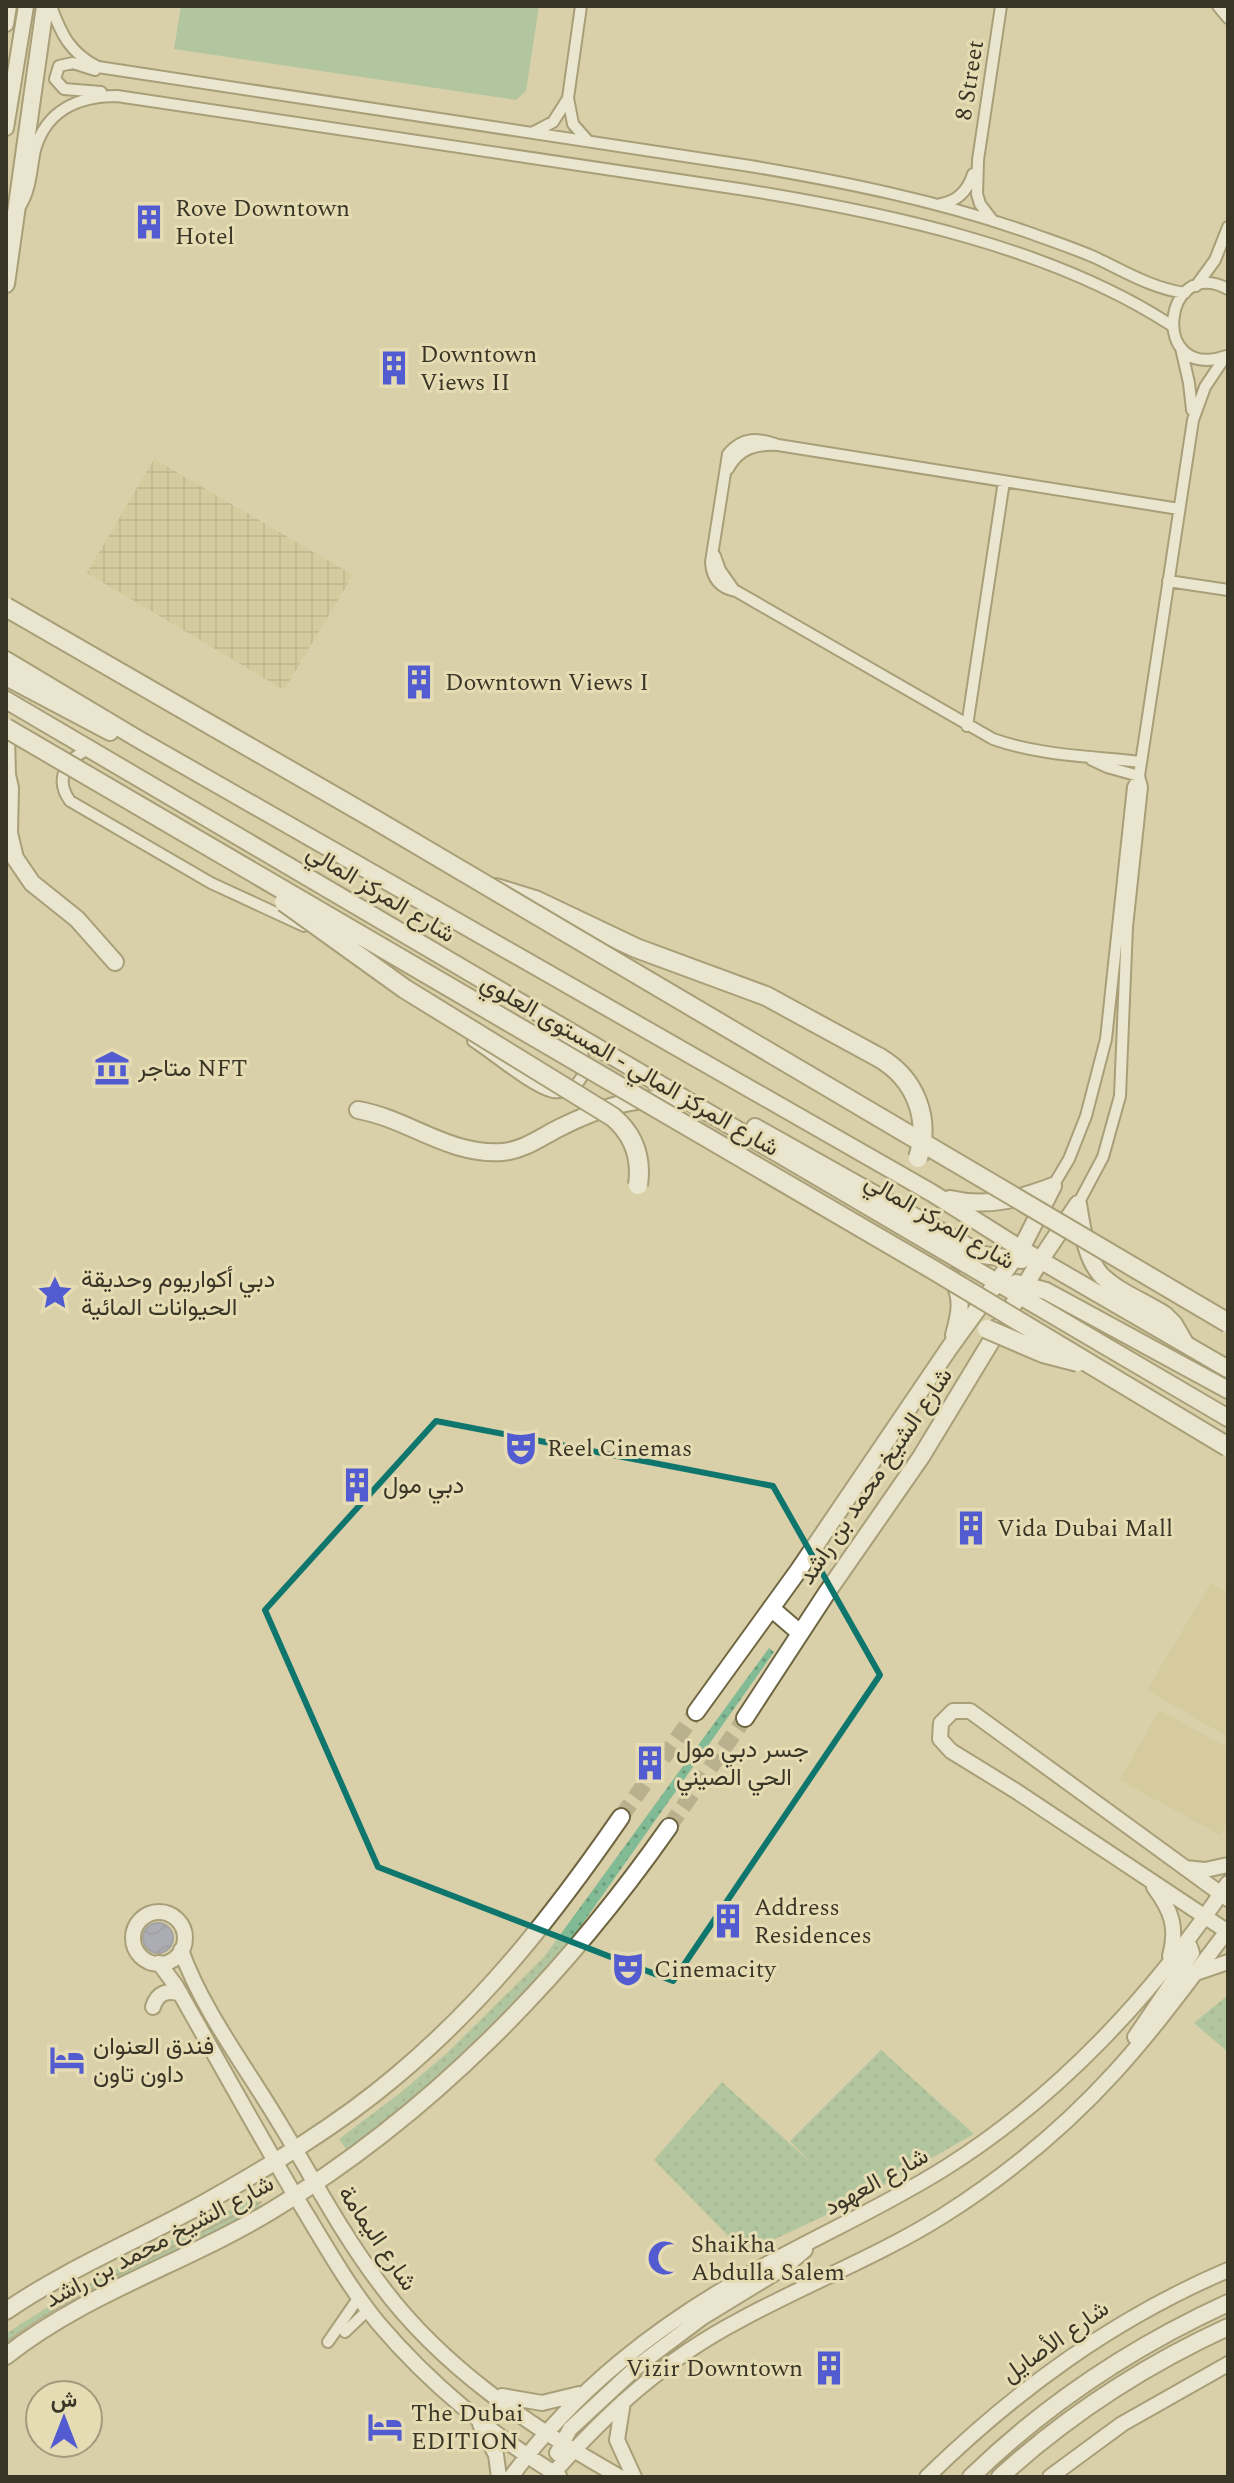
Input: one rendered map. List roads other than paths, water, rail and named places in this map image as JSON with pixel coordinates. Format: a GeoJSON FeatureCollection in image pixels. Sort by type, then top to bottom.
{"type":"FeatureCollection","features":[{"type":"Feature","properties":{"kind":"highway"},"geometry":{"type":"LineString","coordinates":[[6,607],[487,886],[1228,1323]]}},
{"type":"Feature","properties":{"kind":"highway","name":"شارع المركز المالي - المستوى العلوي"},"geometry":{"type":"LineString","coordinates":[[6,728],[1228,1447]]}},
{"type":"Feature","properties":{"kind":"highway"},"geometry":{"type":"LineString","coordinates":[[249,871],[303,917],[395,982],[613,1117],[626,1129],[635,1144],[639,1161],[638,1185]]}},
{"type":"Feature","properties":{"kind":"highway"},"geometry":{"type":"LineString","coordinates":[[487,886],[519,894],[625,944],[766,996],[889,1064],[904,1078],[919,1106],[923,1137],[918,1158]]}},
{"type":"Feature","properties":{"kind":"highway"},"geometry":{"type":"LineString","coordinates":[[987,1329],[1054,1357],[1088,1362]]}},
{"type":"Feature","properties":{"kind":"main road"},"geometry":{"type":"LineString","coordinates":[[6,284],[48,6]]}},
{"type":"Feature","properties":{"kind":"main road","name":"شارع المركز المالي"},"geometry":{"type":"LineString","coordinates":[[6,660],[138,739],[932,1193],[993,1230],[1017,1254],[1041,1259],[1228,1369]]}},
{"type":"Feature","properties":{"kind":"main road"},"geometry":{"type":"LineString","coordinates":[[6,677],[101,728],[138,739]]}},
{"type":"Feature","properties":{"kind":"main road","name":"شارع المركز المالي"},"geometry":{"type":"LineString","coordinates":[[6,700],[998,1282]]}},
{"type":"Feature","properties":{"kind":"main road"},"geometry":{"type":"LineString","coordinates":[[6,735],[9,833],[21,871],[77,919],[115,962]]}},
{"type":"Feature","properties":{"kind":"main road"},"geometry":{"type":"LineString","coordinates":[[358,1110],[382,1114],[458,1148],[503,1152],[518,1149],[583,1116],[623,1103],[649,1098],[690,1101]]}},
{"type":"Feature","properties":{"kind":"main road"},"geometry":{"type":"LineString","coordinates":[[719,1117],[756,1127],[983,1255],[1017,1254]]}},
{"type":"Feature","properties":{"kind":"main road"},"geometry":{"type":"LineString","coordinates":[[932,1193],[958,1201],[985,1203],[1012,1200],[1053,1186]]}},
{"type":"Feature","properties":{"kind":"main road","name":"شارع الشيخ محمد بن راشد"},"geometry":{"type":"LineString","coordinates":[[696,1712],[998,1282],[1017,1254],[1053,1186]]}},
{"type":"Feature","properties":{"kind":"main road"},"geometry":{"type":"LineString","coordinates":[[1078,1204],[1083,1232],[1092,1260],[1100,1273],[1165,1315],[1186,1345]]}},
{"type":"Feature","properties":{"kind":"main road","name":"شارع الشيخ محمد بن راشد"},"geometry":{"type":"LineString","coordinates":[[745,1718],[921,1457],[1041,1259],[1078,1204]]}},
{"type":"Feature","properties":{"kind":"main road"},"geometry":{"type":"LineString","coordinates":[[983,1255],[993,1250],[993,1230]]}},
{"type":"Feature","properties":{"kind":"main road"},"geometry":{"type":"LineString","coordinates":[[913,1234],[948,1272],[958,1289],[959,1318],[950,1347]]}},
{"type":"Feature","properties":{"kind":"main road"},"geometry":{"type":"LineString","coordinates":[[998,1282],[1023,1290],[1046,1291],[1228,1390]]}},
{"type":"Feature","properties":{"kind":"main road","name":"شارع المركز المالي"},"geometry":{"type":"LineString","coordinates":[[1023,1290],[1037,1306],[1228,1418]]}},
{"type":"Feature","properties":{"kind":"main road"},"geometry":{"type":"LineString","coordinates":[[1037,1306],[1034,1300],[1036,1294],[1046,1291]]}},
{"type":"Feature","properties":{"kind":"main road"},"geometry":{"type":"LineString","coordinates":[[981,1360],[1016,1333],[1028,1329],[1039,1328],[1089,1337]]}},
{"type":"Feature","properties":{"kind":"main road"},"geometry":{"type":"LineString","coordinates":[[771,1608],[800,1633]]}},
{"type":"Feature","properties":{"kind":"main road","name":"شارع الشيخ محمد بن راشد"},"geometry":{"type":"LineString","coordinates":[[6,2311],[71,2271],[166,2224],[275,2161],[393,2079],[484,1993],[564,1900],[621,1817]]}},
{"type":"Feature","properties":{"kind":"main road","name":"شارع الشيخ محمد بن راشد"},"geometry":{"type":"LineString","coordinates":[[6,2356],[74,2311],[225,2237],[341,2165],[433,2090],[521,2009],[593,1930],[669,1827]]}},
{"type":"Feature","properties":{"kind":"main road"},"geometry":{"type":"LineString","coordinates":[[971,2477],[1034,2422],[1094,2378],[1158,2339],[1228,2303]]}},
{"type":"Feature","properties":{"kind":"main road"},"geometry":{"type":"LineString","coordinates":[[1000,2477],[1100,2399],[1169,2357],[1228,2327]]}},
{"type":"Feature","properties":{"kind":"street"},"geometry":{"type":"LineString","coordinates":[[6,24],[9,6]]}},
{"type":"Feature","properties":{"kind":"street"},"geometry":{"type":"LineString","coordinates":[[6,128],[26,6]]}},
{"type":"Feature","properties":{"kind":"street"},"geometry":{"type":"LineString","coordinates":[[48,6],[61,34],[77,54],[98,67],[799,174],[934,204],[993,221],[1084,253],[1160,288],[1185,293]]}},
{"type":"Feature","properties":{"kind":"street"},"geometry":{"type":"LineString","coordinates":[[581,6],[568,98],[573,124],[589,141]]}},
{"type":"Feature","properties":{"kind":"street","name":"8 Street"},"geometry":{"type":"LineString","coordinates":[[978,160],[1001,6]]}},
{"type":"Feature","properties":{"kind":"street"},"geometry":{"type":"LineString","coordinates":[[1218,6],[1228,18]]}},
{"type":"Feature","properties":{"kind":"street"},"geometry":{"type":"LineString","coordinates":[[121,71],[90,69],[66,63],[55,72],[58,85],[64,89],[90,90],[843,207],[939,231],[1047,264],[1117,294],[1171,325]]}},
{"type":"Feature","properties":{"kind":"street"},"geometry":{"type":"LineString","coordinates":[[18,210],[29,189],[39,138],[56,115],[80,99],[117,96]]}},
{"type":"Feature","properties":{"kind":"street"},"geometry":{"type":"LineString","coordinates":[[532,133],[553,122],[568,98]]}},
{"type":"Feature","properties":{"kind":"street"},"geometry":{"type":"LineString","coordinates":[[934,204],[946,203],[966,191],[978,160]]}},
{"type":"Feature","properties":{"kind":"street"},"geometry":{"type":"LineString","coordinates":[[978,160],[977,194],[980,204],[993,221]]}},
{"type":"Feature","properties":{"kind":"street"},"geometry":{"type":"LineString","coordinates":[[1228,229],[1228,246]]}},
{"type":"Feature","properties":{"kind":"street"},"geometry":{"type":"LineString","coordinates":[[1193,420],[1181,347],[1171,325],[1172,313],[1185,293],[1196,286],[1215,260],[1228,229]]}},
{"type":"Feature","properties":{"kind":"street"},"geometry":{"type":"LineString","coordinates":[[1196,286],[1209,284],[1228,289]]}},
{"type":"Feature","properties":{"kind":"street"},"geometry":{"type":"LineString","coordinates":[[1181,347],[1201,359],[1226,356]]}},
{"type":"Feature","properties":{"kind":"street"},"geometry":{"type":"LineString","coordinates":[[1053,1186],[1069,1159],[1086,1116],[1106,1039],[1133,791],[1139,776],[1193,420],[1205,387],[1226,356]]}},
{"type":"Feature","properties":{"kind":"street"},"geometry":{"type":"LineString","coordinates":[[1141,762],[1088,759],[1021,748],[993,739],[736,591],[720,570],[714,554],[725,474],[736,456],[745,450],[755,446],[778,445],[1179,509]]}},
{"type":"Feature","properties":{"kind":"street"},"geometry":{"type":"LineString","coordinates":[[967,726],[1004,481]]}},
{"type":"Feature","properties":{"kind":"street"},"geometry":{"type":"LineString","coordinates":[[1168,581],[1228,590]]}},
{"type":"Feature","properties":{"kind":"street"},"geometry":{"type":"LineString","coordinates":[[89,749],[72,758],[63,772],[63,787],[70,801],[211,883],[315,932],[535,1084],[555,1092],[566,1091],[582,1077],[585,1067],[583,1057],[578,1048],[541,1016]]}},
{"type":"Feature","properties":{"kind":"street"},"geometry":{"type":"LineString","coordinates":[[1088,759],[1139,776]]}},
{"type":"Feature","properties":{"kind":"street"},"geometry":{"type":"LineString","coordinates":[[1078,1204],[1103,1157],[1120,1096],[1127,927],[1142,787],[1139,776]]}},
{"type":"Feature","properties":{"kind":"street"},"geometry":{"type":"LineString","coordinates":[[567,2447],[678,2358],[739,2320],[855,2265],[955,2207],[1048,2138],[1115,2072],[1228,1931],[951,1751],[940,1739],[941,1723],[946,1716],[953,1711],[970,1711],[1182,1867],[1225,1892]]}},
{"type":"Feature","properties":{"kind":"street"},"geometry":{"type":"LineString","coordinates":[[1182,1867],[1205,1870],[1228,1865]]}},
{"type":"Feature","properties":{"kind":"street"},"geometry":{"type":"LineString","coordinates":[[1146,1877],[1167,1905],[1174,1923],[1175,1937],[1168,1964]]}},
{"type":"Feature","properties":{"kind":"street","name":"شارع العهود"},"geometry":{"type":"LineString","coordinates":[[511,2477],[545,2433],[585,2391],[637,2345],[697,2305],[907,2191],[988,2138],[1026,2108],[1099,2043],[1134,2006],[1225,1892]]}},
{"type":"Feature","properties":{"kind":"street"},"geometry":{"type":"LineString","coordinates":[[162,1912],[176,1918],[184,1932],[181,1950],[168,1962],[146,1961],[135,1948],[134,1930],[146,1915],[162,1912]]}},
{"type":"Feature","properties":{"kind":"street"},"geometry":{"type":"LineString","coordinates":[[1205,1917],[1228,1918]]}},
{"type":"Feature","properties":{"kind":"street"},"geometry":{"type":"LineString","coordinates":[[1115,2072],[1127,2047],[1192,1953],[1190,1947],[1181,1946]]}},
{"type":"Feature","properties":{"kind":"street","name":"شارع اليمامة"},"geometry":{"type":"LineString","coordinates":[[181,1950],[200,1990],[314,2183],[366,2266],[396,2305],[430,2341],[490,2391],[545,2433],[620,2477]]}},
{"type":"Feature","properties":{"kind":"street"},"geometry":{"type":"LineString","coordinates":[[1193,1976],[1228,1962]]}},
{"type":"Feature","properties":{"kind":"street","name":"شارع اليمامة"},"geometry":{"type":"LineString","coordinates":[[159,1963],[181,1994],[275,2161],[363,2304],[411,2359],[473,2414],[555,2476]]}},
{"type":"Feature","properties":{"kind":"street"},"geometry":{"type":"LineString","coordinates":[[153,2007],[163,1993],[181,1994]]}},
{"type":"Feature","properties":{"kind":"street"},"geometry":{"type":"LineString","coordinates":[[555,2476],[567,2447],[570,2429],[639,2365],[703,2317],[785,2267],[811,2242]]}},
{"type":"Feature","properties":{"kind":"street","name":"شارع الأصايل"},"geometry":{"type":"LineString","coordinates":[[927,2477],[967,2438],[1047,2373],[1133,2317],[1228,2270]]}},
{"type":"Feature","properties":{"kind":"street"},"geometry":{"type":"LineString","coordinates":[[331,2344],[363,2304]]}},
{"type":"Feature","properties":{"kind":"street"},"geometry":{"type":"LineString","coordinates":[[1050,2477],[1122,2424],[1228,2364]]}},
{"type":"Feature","properties":{"kind":"street"},"geometry":{"type":"LineString","coordinates":[[490,2391],[507,2399],[542,2403],[585,2391]]}},
{"type":"Feature","properties":{"kind":"street"},"geometry":{"type":"LineString","coordinates":[[625,2399],[619,2415],[617,2440],[634,2477]]}},
{"type":"Feature","properties":{"kind":"street"},"geometry":{"type":"LineString","coordinates":[[473,2414],[493,2447],[499,2477]]}},
{"type":"Feature","properties":{"kind":"water"},"geometry":{"type":"Polygon","coordinates":[[[158,1923],[169,1927],[173,1938],[169,1949],[158,1953],[147,1949],[143,1938],[147,1927],[158,1923]]]}},
{"type":"Feature","properties":{"kind":"tunnel"},"geometry":{"type":"LineString","coordinates":[[621,1817],[696,1712]]}},
{"type":"Feature","properties":{"kind":"tunnel"},"geometry":{"type":"LineString","coordinates":[[669,1827],[745,1718]]}},
{"type":"Feature","properties":{"kind":"tram line"},"geometry":{"type":"LineString","coordinates":[[6,2342],[99,2285],[261,2202]]}},
{"type":"Feature","properties":{"kind":"place","name":"Rove Downtown Hotel"},"geometry":{"type":"Point","coordinates":[149,222]}},
{"type":"Feature","properties":{"kind":"place","name":"Downtown Views II"},"geometry":{"type":"Point","coordinates":[394,368]}},
{"type":"Feature","properties":{"kind":"place","name":"Downtown Views I"},"geometry":{"type":"Point","coordinates":[419,682]}},
{"type":"Feature","properties":{"kind":"place","name":"متاجر NFT"},"geometry":{"type":"Point","coordinates":[112,1068]}},
{"type":"Feature","properties":{"kind":"place","name":"دبي أكواريوم وحديقة الحيوانات المائية"},"geometry":{"type":"Point","coordinates":[55,1293]}},
{"type":"Feature","properties":{"kind":"place","name":"Reel Cinemas"},"geometry":{"type":"Point","coordinates":[521,1448]}},
{"type":"Feature","properties":{"kind":"place","name":"دبي مول"},"geometry":{"type":"Point","coordinates":[357,1485]}},
{"type":"Feature","properties":{"kind":"place","name":"Vida Dubai Mall"},"geometry":{"type":"Point","coordinates":[971,1528]}},
{"type":"Feature","properties":{"kind":"place","name":"جسر دبي مول الحي الصيني"},"geometry":{"type":"Point","coordinates":[650,1763]}},
{"type":"Feature","properties":{"kind":"place","name":"Address Residences"},"geometry":{"type":"Point","coordinates":[728,1921]}},
{"type":"Feature","properties":{"kind":"place","name":"Cinemacity"},"geometry":{"type":"Point","coordinates":[628,1969]}},
{"type":"Feature","properties":{"kind":"place","name":"فندق العنوان داون تاون"},"geometry":{"type":"Point","coordinates":[67,2060]}},
{"type":"Feature","properties":{"kind":"place","name":"Shaikha Abdulla Salem"},"geometry":{"type":"Point","coordinates":[665,2258]}},
{"type":"Feature","properties":{"kind":"place","name":"Vizir Downtown"},"geometry":{"type":"Point","coordinates":[829,2368]}},
{"type":"Feature","properties":{"kind":"place","name":"The Dubai EDITION"},"geometry":{"type":"Point","coordinates":[385,2427]}}]}
